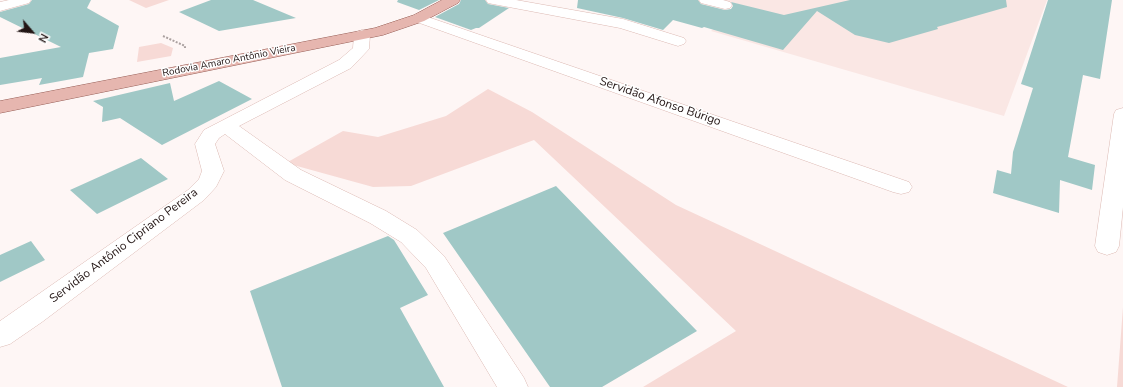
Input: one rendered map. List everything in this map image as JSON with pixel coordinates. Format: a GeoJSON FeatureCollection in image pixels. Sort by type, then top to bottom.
{"type":"FeatureCollection","features":[{"type":"Feature","properties":{"kind":"main road","name":"Rodovia Amaro Antônio Vieira"},"geometry":{"type":"LineString","coordinates":[[0,107],[392,28],[419,18],[453,0]]}},
{"type":"Feature","properties":{"kind":"street"},"geometry":{"type":"LineString","coordinates":[[0,7],[24,0]]}},
{"type":"Feature","properties":{"kind":"street"},"geometry":{"type":"LineString","coordinates":[[493,0],[623,24],[678,40]]}},
{"type":"Feature","properties":{"kind":"street"},"geometry":{"type":"LineString","coordinates":[[706,0],[725,5]]}},
{"type":"Feature","properties":{"kind":"street","name":"Servidão Afonso Búrigo"},"geometry":{"type":"LineString","coordinates":[[419,18],[901,187]]}},
{"type":"Feature","properties":{"kind":"street","name":"Servidão Antônio Cipriano Pereira"},"geometry":{"type":"LineString","coordinates":[[0,336],[196,195],[208,182],[213,171],[205,144],[212,134],[226,125],[345,64],[361,49],[362,35]]}},
{"type":"Feature","properties":{"kind":"street"},"geometry":{"type":"LineString","coordinates":[[1107,246],[1123,114]]}},
{"type":"Feature","properties":{"kind":"street"},"geometry":{"type":"LineString","coordinates":[[226,125],[293,175],[378,217],[409,236],[435,262],[513,387]]}},
{"type":"Feature","properties":{"kind":"shaded area"},"geometry":{"type":"Polygon","coordinates":[[[129,0],[169,0],[146,8],[129,0]]]}},
{"type":"Feature","properties":{"kind":"shaded area"},"geometry":{"type":"Polygon","coordinates":[[[723,0],[1047,0],[1004,116],[711,31],[741,5],[723,0]]]}},
{"type":"Feature","properties":{"kind":"shaded area"},"geometry":{"type":"Polygon","coordinates":[[[161,43],[173,48],[171,56],[137,62],[139,47],[161,43]]]}},
{"type":"Feature","properties":{"kind":"shaded area"},"geometry":{"type":"Polygon","coordinates":[[[488,89],[532,112],[676,205],[1068,387],[643,387],[736,331],[534,140],[411,186],[373,187],[286,163],[343,131],[378,137],[446,116],[488,89]]]}},
{"type":"Feature","properties":{"kind":"shaded area"},"geometry":{"type":"Polygon","coordinates":[[[1123,307],[1123,387],[1117,387],[1123,307]]]}},
{"type":"Feature","properties":{"kind":"building"},"geometry":{"type":"Polygon","coordinates":[[[32,0],[91,0],[87,8],[119,26],[113,49],[89,53],[83,77],[39,85],[42,78],[0,85],[0,58],[61,47],[0,17],[0,12],[29,4],[32,0]]]}},
{"type":"Feature","properties":{"kind":"building"},"geometry":{"type":"Polygon","coordinates":[[[211,0],[253,0],[296,18],[219,31],[179,12],[211,0]]]}},
{"type":"Feature","properties":{"kind":"building"},"geometry":{"type":"Polygon","coordinates":[[[398,0],[439,0],[419,10],[397,2],[398,0]]]}},
{"type":"Feature","properties":{"kind":"building"},"geometry":{"type":"Polygon","coordinates":[[[461,0],[485,0],[488,4],[509,8],[479,28],[471,30],[435,17],[459,4],[461,0]]]}},
{"type":"Feature","properties":{"kind":"building"},"geometry":{"type":"Polygon","coordinates":[[[578,0],[698,0],[701,4],[725,10],[731,9],[733,6],[731,2],[784,15],[850,0],[1006,0],[1007,7],[937,27],[938,29],[889,43],[855,35],[817,11],[783,50],[704,27],[702,28],[673,20],[663,30],[623,18],[577,8],[578,0]]]}},
{"type":"Feature","properties":{"kind":"building"},"geometry":{"type":"Polygon","coordinates":[[[1048,0],[1112,0],[1100,79],[1083,75],[1068,157],[1095,165],[1092,190],[1060,180],[1059,213],[993,193],[997,170],[1011,174],[1013,152],[1033,88],[1021,84],[1048,0]]]}},
{"type":"Feature","properties":{"kind":"building"},"geometry":{"type":"Polygon","coordinates":[[[219,81],[252,99],[162,145],[120,118],[102,122],[103,107],[93,101],[170,83],[174,101],[219,81]]]}},
{"type":"Feature","properties":{"kind":"building"},"geometry":{"type":"Polygon","coordinates":[[[141,158],[168,179],[97,214],[70,190],[141,158]]]}},
{"type":"Feature","properties":{"kind":"building"},"geometry":{"type":"Polygon","coordinates":[[[556,186],[697,331],[602,387],[550,387],[443,233],[556,186]]]}},
{"type":"Feature","properties":{"kind":"building"},"geometry":{"type":"Polygon","coordinates":[[[388,236],[394,240],[428,295],[400,308],[444,387],[282,387],[250,291],[388,236]]]}},
{"type":"Feature","properties":{"kind":"building"},"geometry":{"type":"Polygon","coordinates":[[[31,241],[45,260],[0,282],[0,255],[31,241]]]}}]}
